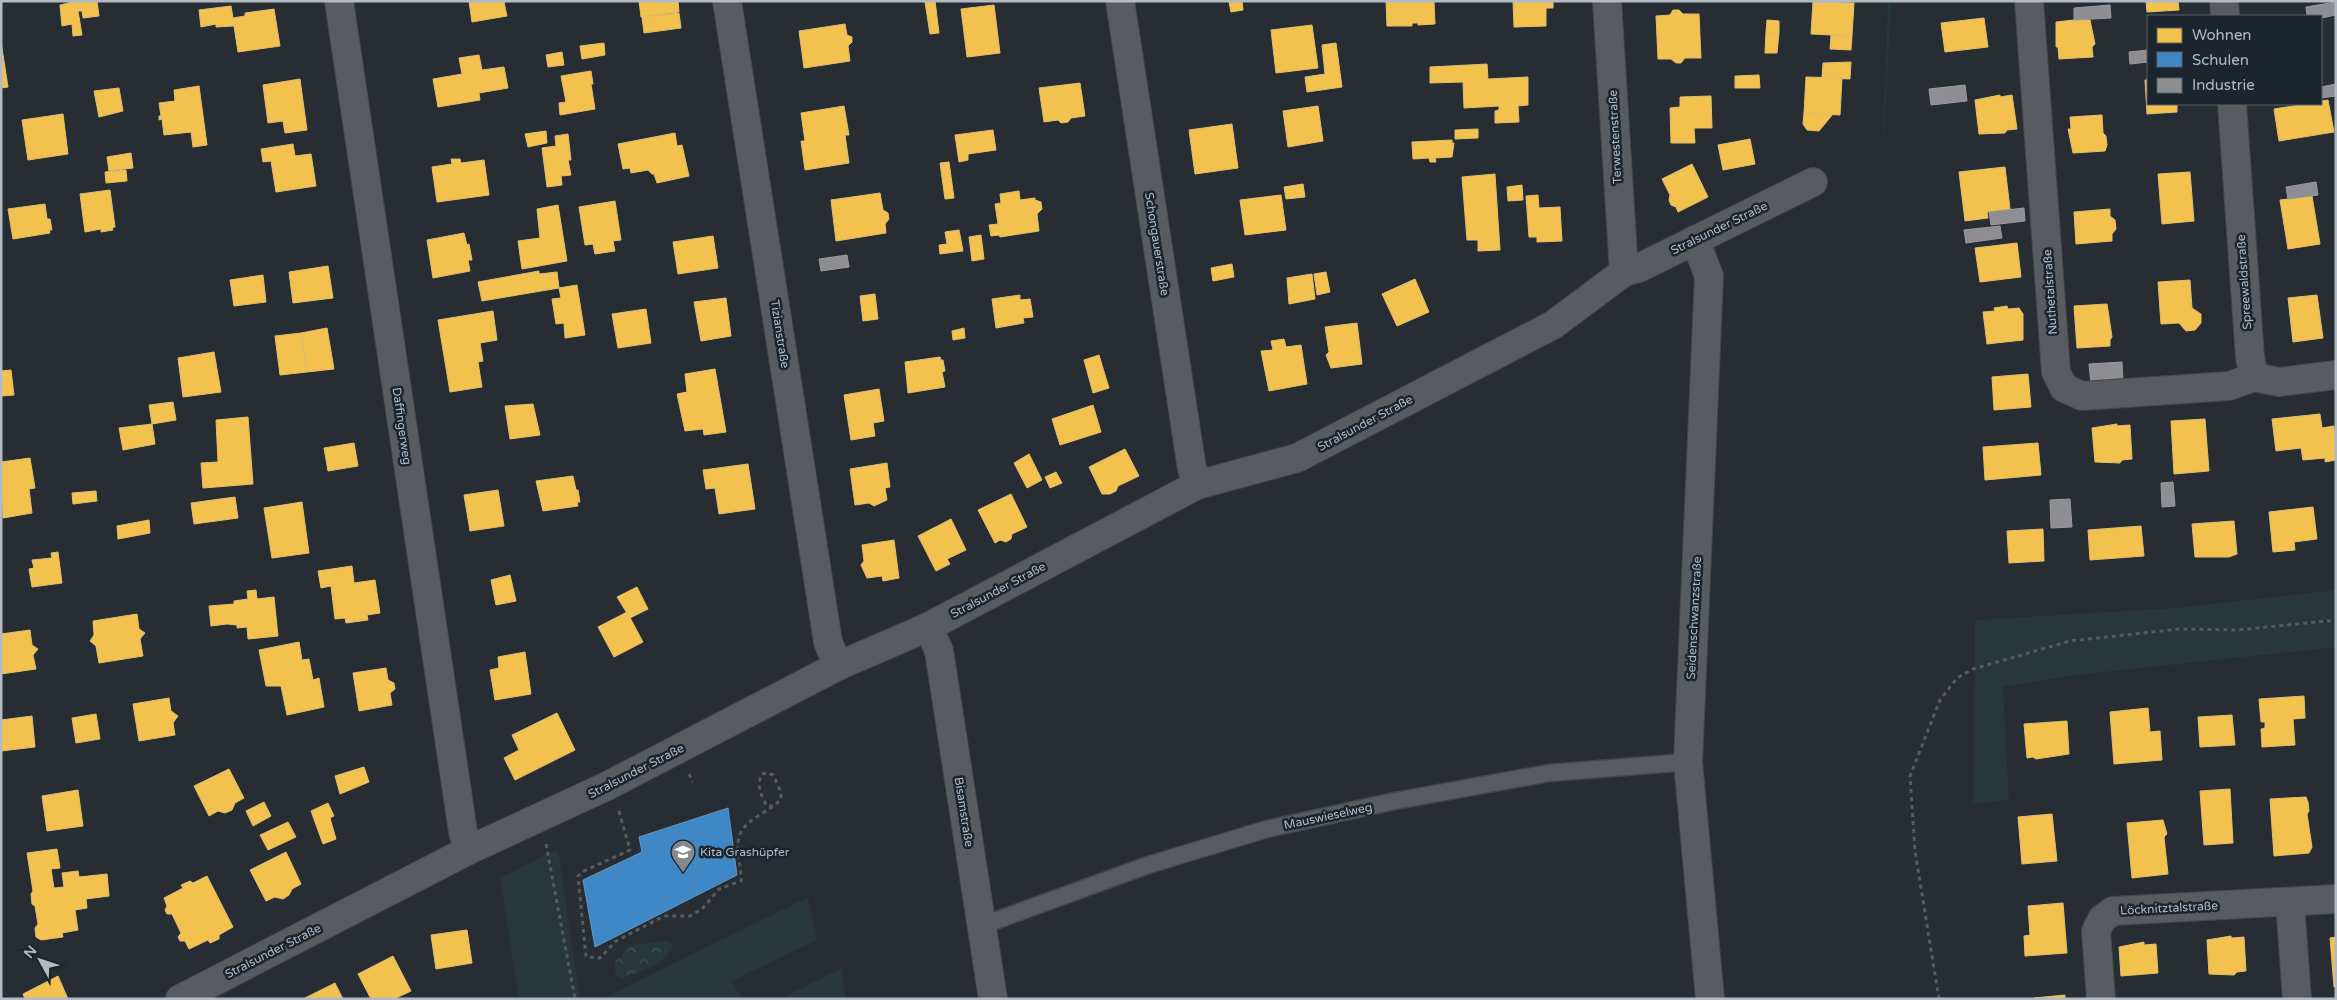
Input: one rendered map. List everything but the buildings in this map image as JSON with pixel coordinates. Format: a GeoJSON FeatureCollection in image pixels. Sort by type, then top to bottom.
{"type":"FeatureCollection","features":[{"type":"Feature","properties":{"kind":"street","name":"Daffingerweg"},"geometry":{"type":"LineString","coordinates":[[339,1],[462,832],[469,850]]}},
{"type":"Feature","properties":{"kind":"street","name":"Tizianstraße"},"geometry":{"type":"LineString","coordinates":[[727,1],[828,642],[838,666]]}},
{"type":"Feature","properties":{"kind":"street","name":"Schongauerstraße"},"geometry":{"type":"LineString","coordinates":[[1120,1],[1192,469],[1197,485]]}},
{"type":"Feature","properties":{"kind":"street","name":"Terwestenstraße"},"geometry":{"type":"LineString","coordinates":[[1607,1],[1624,272]]}},
{"type":"Feature","properties":{"kind":"street","name":"Nuthetalstraße"},"geometry":{"type":"LineString","coordinates":[[2029,1],[2056,372],[2064,388],[2082,396],[2229,386],[2254,377]]}},
{"type":"Feature","properties":{"kind":"street"},"geometry":{"type":"LineString","coordinates":[[2224,1],[2225,15]]}},
{"type":"Feature","properties":{"kind":"street","name":"Spreewaldstraße"},"geometry":{"type":"LineString","coordinates":[[2232,105],[2250,357],[2254,377]]}},
{"type":"Feature","properties":{"kind":"street","name":"Stralsunder Straße"},"geometry":{"type":"LineString","coordinates":[[180,999],[469,850],[718,730],[838,666],[928,627],[1197,485],[1298,458],[1553,324],[1624,272],[1638,268],[1813,182]]}},
{"type":"Feature","properties":{"kind":"street","name":"Seidenschwanzstraße"},"geometry":{"type":"LineString","coordinates":[[1695,240],[1709,276],[1688,762],[1710,999]]}},
{"type":"Feature","properties":{"kind":"street"},"geometry":{"type":"LineString","coordinates":[[2254,377],[2279,382],[2336,375]]}},
{"type":"Feature","properties":{"kind":"street","name":"Bisamstraße"},"geometry":{"type":"LineString","coordinates":[[928,627],[939,651],[993,999]]}},
{"type":"Feature","properties":{"kind":"street","name":"Löcknitztalstraße"},"geometry":{"type":"LineString","coordinates":[[2101,999],[2096,931],[2102,919],[2112,911],[2290,903],[2336,899]]}},
{"type":"Feature","properties":{"kind":"street"},"geometry":{"type":"LineString","coordinates":[[2290,903],[2297,999]]}},
{"type":"Feature","properties":{"kind":"lane","name":"Mauswieselweg"},"geometry":{"type":"LineString","coordinates":[[981,926],[1148,865],[1267,829],[1395,801],[1549,773],[1688,762]]}},
{"type":"Feature","properties":{"kind":"path"},"geometry":{"type":"LineString","coordinates":[[1939,999],[1915,851],[1910,776],[1940,700],[1957,678],[1973,669],[2070,641],[2179,630],[2238,630],[2336,620]]}},
{"type":"Feature","properties":{"kind":"path"},"geometry":{"type":"LineString","coordinates":[[622,817],[630,850],[584,871],[578,876],[586,957],[600,958],[616,941],[664,916],[690,916],[702,909],[719,889],[741,881],[736,844],[741,829],[752,818],[774,806],[779,803],[781,798],[774,775],[768,772],[762,774],[759,781],[761,796],[767,806],[774,806]]}},
{"type":"Feature","properties":{"kind":"path"},"geometry":{"type":"LineString","coordinates":[[542,816],[549,865],[575,999]]}},
{"type":"Feature","properties":{"kind":"green space"},"geometry":{"type":"Polygon","coordinates":[[[1888,1],[1891,1],[1882,180],[1888,1]]]}},
{"type":"Feature","properties":{"kind":"green space"},"geometry":{"type":"Polygon","coordinates":[[[2336,590],[2336,647],[2076,675],[2003,687],[2009,800],[1973,804],[1975,620],[2176,608],[2336,590]]]}},
{"type":"Feature","properties":{"kind":"green space"},"geometry":{"type":"Polygon","coordinates":[[[558,849],[580,999],[519,999],[500,878],[558,849]]]}},
{"type":"Feature","properties":{"kind":"green space"},"geometry":{"type":"Polygon","coordinates":[[[808,897],[817,940],[732,981],[742,999],[602,999],[808,897]]]}},
{"type":"Feature","properties":{"kind":"green space"},"geometry":{"type":"Polygon","coordinates":[[[666,941],[673,944],[671,951],[659,962],[621,979],[617,974],[615,970],[616,961],[617,958],[622,957],[624,949],[630,945],[666,941]]]}},
{"type":"Feature","properties":{"kind":"green space"},"geometry":{"type":"Polygon","coordinates":[[[842,968],[846,999],[780,999],[842,968]]]}},
{"type":"Feature","properties":{"kind":"place","name":"Kita Grashüpfer"},"geometry":{"type":"Point","coordinates":[683,873]}}]}
